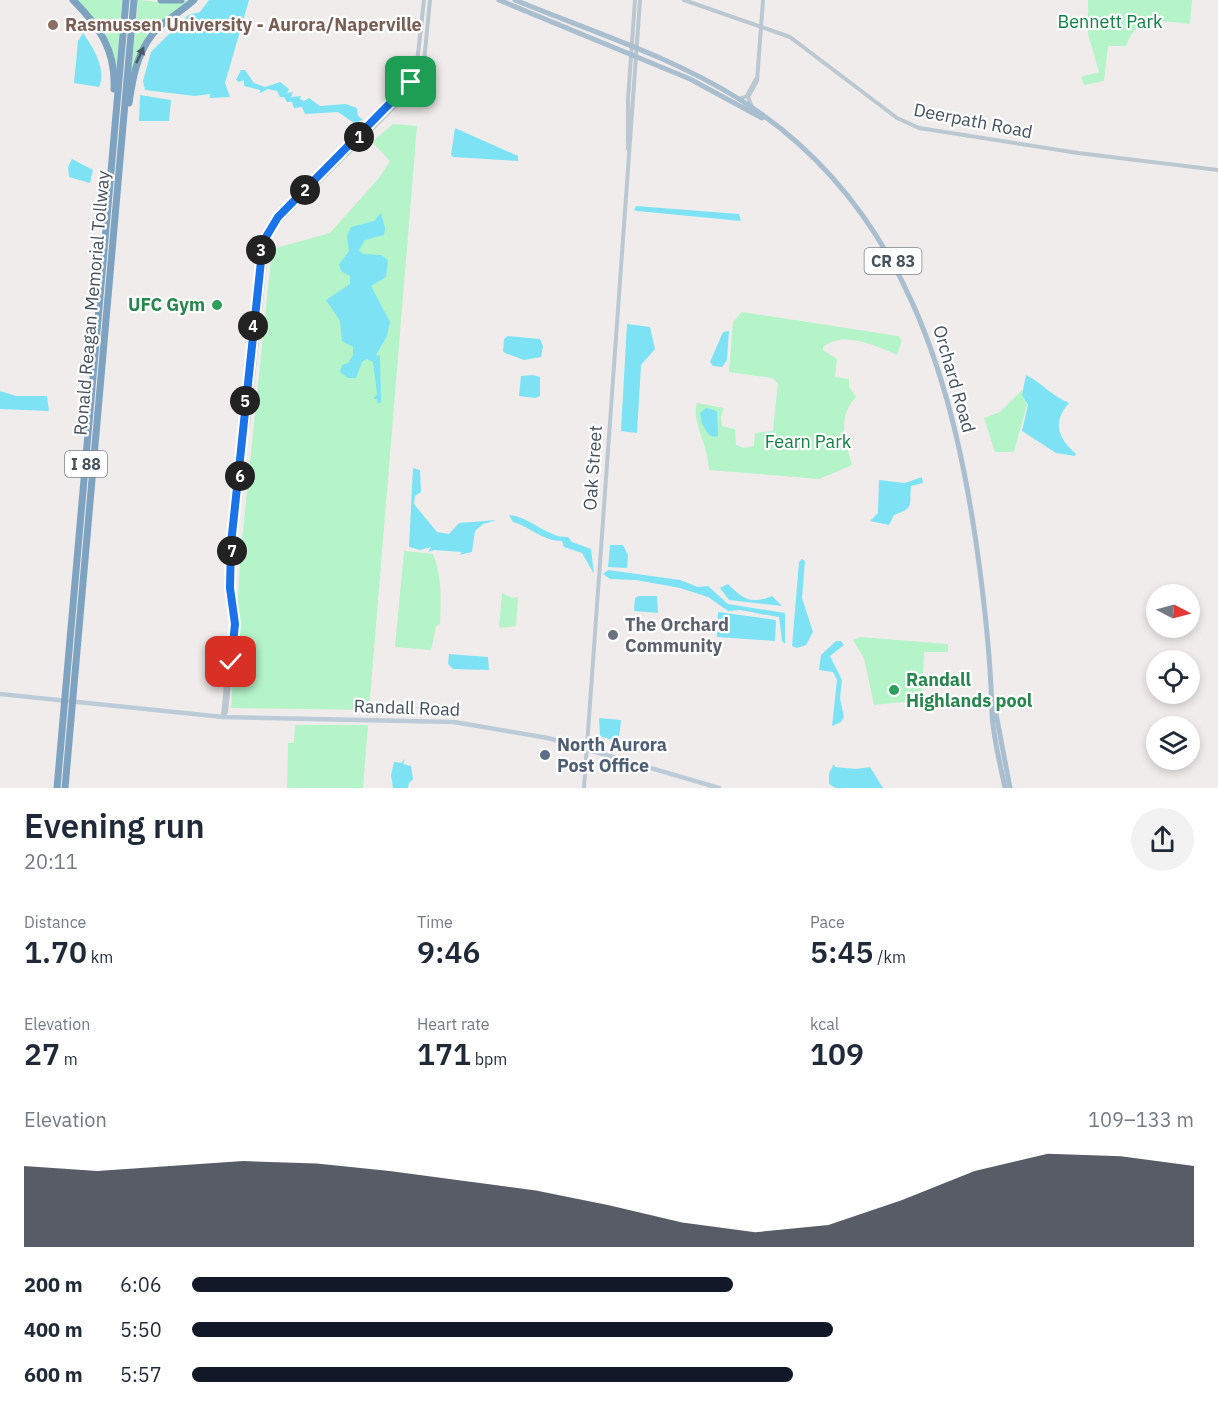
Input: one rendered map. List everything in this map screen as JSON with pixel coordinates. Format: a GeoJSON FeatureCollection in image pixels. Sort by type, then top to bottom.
{"type":"FeatureCollection","features":[{"type":"Feature","properties":{"kind":"highway"},"geometry":{"type":"LineString","coordinates":[[73,0],[99,28],[109,49],[114,73],[114,140]]}},
{"type":"Feature","properties":{"kind":"highway","name":"Ronald Reagan Memorial Tollway"},"geometry":{"type":"LineString","coordinates":[[57,788],[126,0]]}},
{"type":"Feature","properties":{"kind":"highway","name":"Ronald Reagan Memorial Tollway"},"geometry":{"type":"LineString","coordinates":[[65,788],[134,0]]}},
{"type":"Feature","properties":{"kind":"highway"},"geometry":{"type":"LineString","coordinates":[[161,0],[181,0]]}},
{"type":"Feature","properties":{"kind":"highway"},"geometry":{"type":"LineString","coordinates":[[122,132],[126,124],[134,70],[143,48],[158,29],[194,0]]}},
{"type":"Feature","properties":{"kind":"main road","name":"Orchard Road"},"geometry":{"type":"LineString","coordinates":[[499,0],[695,75],[752,108],[808,153],[856,206],[889,254],[919,315],[948,410],[970,504],[980,570],[994,703],[994,723],[1005,788]]}},
{"type":"Feature","properties":{"kind":"main road","name":"Orchard Road"},"geometry":{"type":"LineString","coordinates":[[516,0],[634,52],[764,118]]}},
{"type":"Feature","properties":{"kind":"main road","name":"Randall Road"},"geometry":{"type":"LineString","coordinates":[[0,694],[223,717],[454,722],[543,736],[719,788]]}},
{"type":"Feature","properties":{"kind":"main road","name":"Orchard Road"},"geometry":{"type":"LineString","coordinates":[[994,703],[1010,788]]}},
{"type":"Feature","properties":{"kind":"street"},"geometry":{"type":"LineString","coordinates":[[223,717],[232,619],[230,577],[232,551],[241,493],[239,489],[245,429],[243,425],[265,237],[284,211],[409,86],[417,63],[424,0]]}},
{"type":"Feature","properties":{"kind":"street"},"geometry":{"type":"LineString","coordinates":[[245,429],[248,426],[266,250],[270,237],[281,220],[416,85],[424,62],[430,0]]}},
{"type":"Feature","properties":{"kind":"street","name":"Oak Street"},"geometry":{"type":"LineString","coordinates":[[634,52],[635,0]]}},
{"type":"Feature","properties":{"kind":"street","name":"Oak Street"},"geometry":{"type":"LineString","coordinates":[[584,788],[628,150],[626,144],[640,0]]}},
{"type":"Feature","properties":{"kind":"street","name":"Deerpath Road"},"geometry":{"type":"LineString","coordinates":[[684,0],[790,37],[897,118],[919,128],[1078,153],[1218,170]]}},
{"type":"Feature","properties":{"kind":"street"},"geometry":{"type":"LineString","coordinates":[[752,108],[748,97],[757,78],[763,0]]}},
{"type":"Feature","properties":{"kind":"street"},"geometry":{"type":"LineString","coordinates":[[738,99],[747,96],[757,78]]}},
{"type":"Feature","properties":{"kind":"green space"},"geometry":{"type":"Polygon","coordinates":[[[76,0],[122,0],[116,72],[106,35],[76,0]]]}},
{"type":"Feature","properties":{"kind":"green space"},"geometry":{"type":"Polygon","coordinates":[[[138,0],[171,3],[191,0],[157,26],[131,73],[138,0]]]}},
{"type":"Feature","properties":{"kind":"green space","name":"Bennett Park"},"geometry":{"type":"Polygon","coordinates":[[[1088,0],[1192,0],[1190,24],[1161,21],[1136,29],[1126,46],[1108,46],[1104,81],[1084,85],[1081,77],[1099,72],[1088,34],[1088,0]]]}},
{"type":"Feature","properties":{"kind":"green space"},"geometry":{"type":"Polygon","coordinates":[[[393,124],[417,126],[369,710],[231,708],[241,549],[272,249],[330,233],[379,178],[390,161],[372,142],[393,124]]]}},
{"type":"Feature","properties":{"kind":"green space","name":"Fearn Park"},"geometry":{"type":"Polygon","coordinates":[[[742,312],[898,336],[902,340],[897,355],[860,341],[840,340],[823,347],[823,350],[837,359],[835,377],[849,379],[849,387],[856,397],[844,421],[845,438],[852,465],[819,479],[709,470],[696,418],[697,403],[724,408],[721,417],[722,426],[735,429],[736,445],[744,448],[754,446],[755,433],[773,431],[778,383],[772,378],[729,372],[733,322],[742,312]]]}},
{"type":"Feature","properties":{"kind":"green space"},"geometry":{"type":"Polygon","coordinates":[[[1022,390],[1027,405],[1014,452],[995,452],[984,418],[1000,412],[1022,390]]]}},
{"type":"Feature","properties":{"kind":"green space"},"geometry":{"type":"Polygon","coordinates":[[[404,551],[433,554],[436,562],[440,588],[440,624],[436,626],[431,650],[395,647],[404,551]]]}},
{"type":"Feature","properties":{"kind":"green space"},"geometry":{"type":"Polygon","coordinates":[[[502,593],[512,598],[518,597],[516,626],[499,628],[502,593]]]}},
{"type":"Feature","properties":{"kind":"green space"},"geometry":{"type":"Polygon","coordinates":[[[861,637],[948,644],[948,652],[924,652],[922,700],[874,705],[864,658],[853,640],[861,637]]]}},
{"type":"Feature","properties":{"kind":"green space"},"geometry":{"type":"Polygon","coordinates":[[[295,725],[368,725],[363,788],[287,788],[288,743],[294,743],[295,725]]]}},
{"type":"Feature","properties":{"kind":"water"},"geometry":{"type":"Polygon","coordinates":[[[209,0],[249,0],[225,83],[230,97],[210,98],[210,94],[195,96],[145,90],[143,81],[151,52],[188,15],[200,12],[209,0]]]}},
{"type":"Feature","properties":{"kind":"water"},"geometry":{"type":"Polygon","coordinates":[[[83,33],[95,52],[100,66],[99,87],[74,83],[78,41],[83,33]]]}},
{"type":"Feature","properties":{"kind":"water"},"geometry":{"type":"Polygon","coordinates":[[[241,70],[245,70],[254,83],[265,87],[280,82],[289,89],[287,93],[293,92],[291,97],[301,96],[300,99],[304,101],[309,98],[320,106],[346,104],[357,108],[358,116],[363,120],[354,123],[338,112],[305,114],[302,107],[294,108],[292,102],[287,102],[284,97],[280,97],[277,91],[268,89],[260,93],[260,90],[244,86],[244,80],[239,82],[236,80],[241,70]]]}},
{"type":"Feature","properties":{"kind":"water"},"geometry":{"type":"Polygon","coordinates":[[[140,95],[171,100],[169,121],[139,121],[140,95]]]}},
{"type":"Feature","properties":{"kind":"water"},"geometry":{"type":"Polygon","coordinates":[[[455,128],[518,156],[518,161],[453,157],[451,155],[455,128]]]}},
{"type":"Feature","properties":{"kind":"water"},"geometry":{"type":"Polygon","coordinates":[[[72,159],[93,170],[90,183],[69,177],[68,167],[72,159]]]}},
{"type":"Feature","properties":{"kind":"water"},"geometry":{"type":"Polygon","coordinates":[[[636,206],[739,214],[741,221],[637,211],[634,210],[636,206]]]}},
{"type":"Feature","properties":{"kind":"water"},"geometry":{"type":"Polygon","coordinates":[[[381,213],[385,228],[384,235],[365,240],[359,250],[363,254],[381,255],[388,260],[386,277],[371,286],[390,322],[387,336],[376,355],[380,356],[381,402],[378,404],[377,399],[373,399],[377,394],[373,362],[367,359],[362,362],[356,378],[348,378],[340,372],[342,365],[348,363],[353,355],[353,347],[342,341],[340,321],[326,300],[350,284],[350,276],[341,271],[339,264],[349,251],[347,236],[351,227],[374,221],[381,213]]]}},
{"type":"Feature","properties":{"kind":"water"},"geometry":{"type":"Polygon","coordinates":[[[627,324],[650,327],[655,349],[641,365],[637,433],[621,431],[627,324]]]}},
{"type":"Feature","properties":{"kind":"water"},"geometry":{"type":"Polygon","coordinates":[[[729,331],[727,360],[722,367],[713,366],[710,362],[723,332],[729,331]]]}},
{"type":"Feature","properties":{"kind":"water"},"geometry":{"type":"Polygon","coordinates":[[[508,336],[540,339],[543,346],[541,357],[524,360],[505,353],[503,351],[504,339],[508,336]]]}},
{"type":"Feature","properties":{"kind":"water"},"geometry":{"type":"Polygon","coordinates":[[[1026,375],[1069,403],[1060,417],[1059,430],[1065,442],[1076,454],[1075,456],[1056,453],[1022,431],[1028,405],[1022,395],[1026,375]]]}},
{"type":"Feature","properties":{"kind":"water"},"geometry":{"type":"Polygon","coordinates":[[[521,376],[540,377],[540,396],[535,398],[519,396],[521,376]]]}},
{"type":"Feature","properties":{"kind":"water"},"geometry":{"type":"Polygon","coordinates":[[[0,391],[16,396],[47,396],[49,411],[0,409],[0,391]]]}},
{"type":"Feature","properties":{"kind":"water"},"geometry":{"type":"Polygon","coordinates":[[[706,408],[717,411],[718,436],[709,435],[702,424],[700,413],[706,408]]]}},
{"type":"Feature","properties":{"kind":"water"},"geometry":{"type":"Polygon","coordinates":[[[413,468],[420,470],[421,492],[415,496],[414,504],[437,532],[449,534],[459,523],[497,520],[483,524],[475,531],[472,552],[459,555],[462,552],[434,550],[428,552],[431,547],[420,550],[409,547],[413,468]]]}},
{"type":"Feature","properties":{"kind":"water"},"geometry":{"type":"Polygon","coordinates":[[[922,477],[923,483],[911,486],[908,508],[894,515],[889,525],[870,521],[878,513],[879,480],[905,483],[922,477]]]}},
{"type":"Feature","properties":{"kind":"water"},"geometry":{"type":"Polygon","coordinates":[[[509,515],[525,519],[553,534],[568,537],[572,542],[591,549],[594,574],[582,553],[564,547],[562,541],[549,539],[513,522],[509,515]]]}},
{"type":"Feature","properties":{"kind":"water"},"geometry":{"type":"Polygon","coordinates":[[[610,545],[623,545],[628,555],[627,568],[608,567],[610,545]]]}},
{"type":"Feature","properties":{"kind":"water"},"geometry":{"type":"Polygon","coordinates":[[[802,559],[805,561],[802,598],[813,632],[806,645],[797,648],[792,646],[799,562],[802,559]]]}},
{"type":"Feature","properties":{"kind":"water"},"geometry":{"type":"Polygon","coordinates":[[[608,570],[680,580],[698,587],[708,586],[728,604],[785,613],[785,644],[782,641],[779,617],[740,610],[728,611],[708,597],[680,588],[636,580],[610,579],[603,574],[608,570]]]}},
{"type":"Feature","properties":{"kind":"water"},"geometry":{"type":"Polygon","coordinates":[[[728,584],[747,599],[758,600],[772,596],[782,606],[729,600],[720,588],[728,584]]]}},
{"type":"Feature","properties":{"kind":"water"},"geometry":{"type":"Polygon","coordinates":[[[657,596],[658,613],[634,611],[635,598],[657,596]]]}},
{"type":"Feature","properties":{"kind":"water"},"geometry":{"type":"Polygon","coordinates":[[[718,612],[776,620],[775,641],[717,637],[718,612]]]}},
{"type":"Feature","properties":{"kind":"water"},"geometry":{"type":"Polygon","coordinates":[[[836,641],[841,641],[844,645],[830,656],[842,680],[840,698],[844,717],[841,722],[832,726],[837,680],[833,672],[819,670],[821,655],[836,641]]]}},
{"type":"Feature","properties":{"kind":"water"},"geometry":{"type":"Polygon","coordinates":[[[449,654],[488,657],[489,670],[453,669],[448,664],[449,654]]]}},
{"type":"Feature","properties":{"kind":"water"},"geometry":{"type":"Polygon","coordinates":[[[599,718],[621,720],[619,739],[615,741],[600,736],[599,718]]]}},
{"type":"Feature","properties":{"kind":"water"},"geometry":{"type":"Polygon","coordinates":[[[405,759],[403,764],[411,766],[413,779],[408,788],[393,788],[391,775],[394,762],[401,763],[405,759]]]}},
{"type":"Feature","properties":{"kind":"water"},"geometry":{"type":"Polygon","coordinates":[[[834,764],[835,767],[856,769],[870,767],[883,788],[836,788],[829,784],[829,773],[834,764]]]}},
{"type":"Feature","properties":{"kind":"waterway"},"geometry":{"type":"LineString","coordinates":[[751,611],[764,614]]}},
{"type":"Feature","properties":{"kind":"place","name":"Rasmussen University - Aurora/Naperville"},"geometry":{"type":"Point","coordinates":[53,25]}},
{"type":"Feature","properties":{"kind":"place","name":"UFC Gym"},"geometry":{"type":"Point","coordinates":[217,305]}},
{"type":"Feature","properties":{"kind":"place","name":"The Orchard Community"},"geometry":{"type":"Point","coordinates":[613,635]}},
{"type":"Feature","properties":{"kind":"place","name":"Randall Highlands pool"},"geometry":{"type":"Point","coordinates":[894,690]}},
{"type":"Feature","properties":{"kind":"place","name":"North Aurora Post Office"},"geometry":{"type":"Point","coordinates":[545,755]}},
{"type":"Feature","properties":{"kind":"route"},"geometry":{"type":"LineString","coordinates":[[231,662],[235,624],[232,619],[230,588],[231,544],[236,494],[239,489],[245,429],[243,425],[263,242],[274,221],[403,93],[411,82]]}}]}
